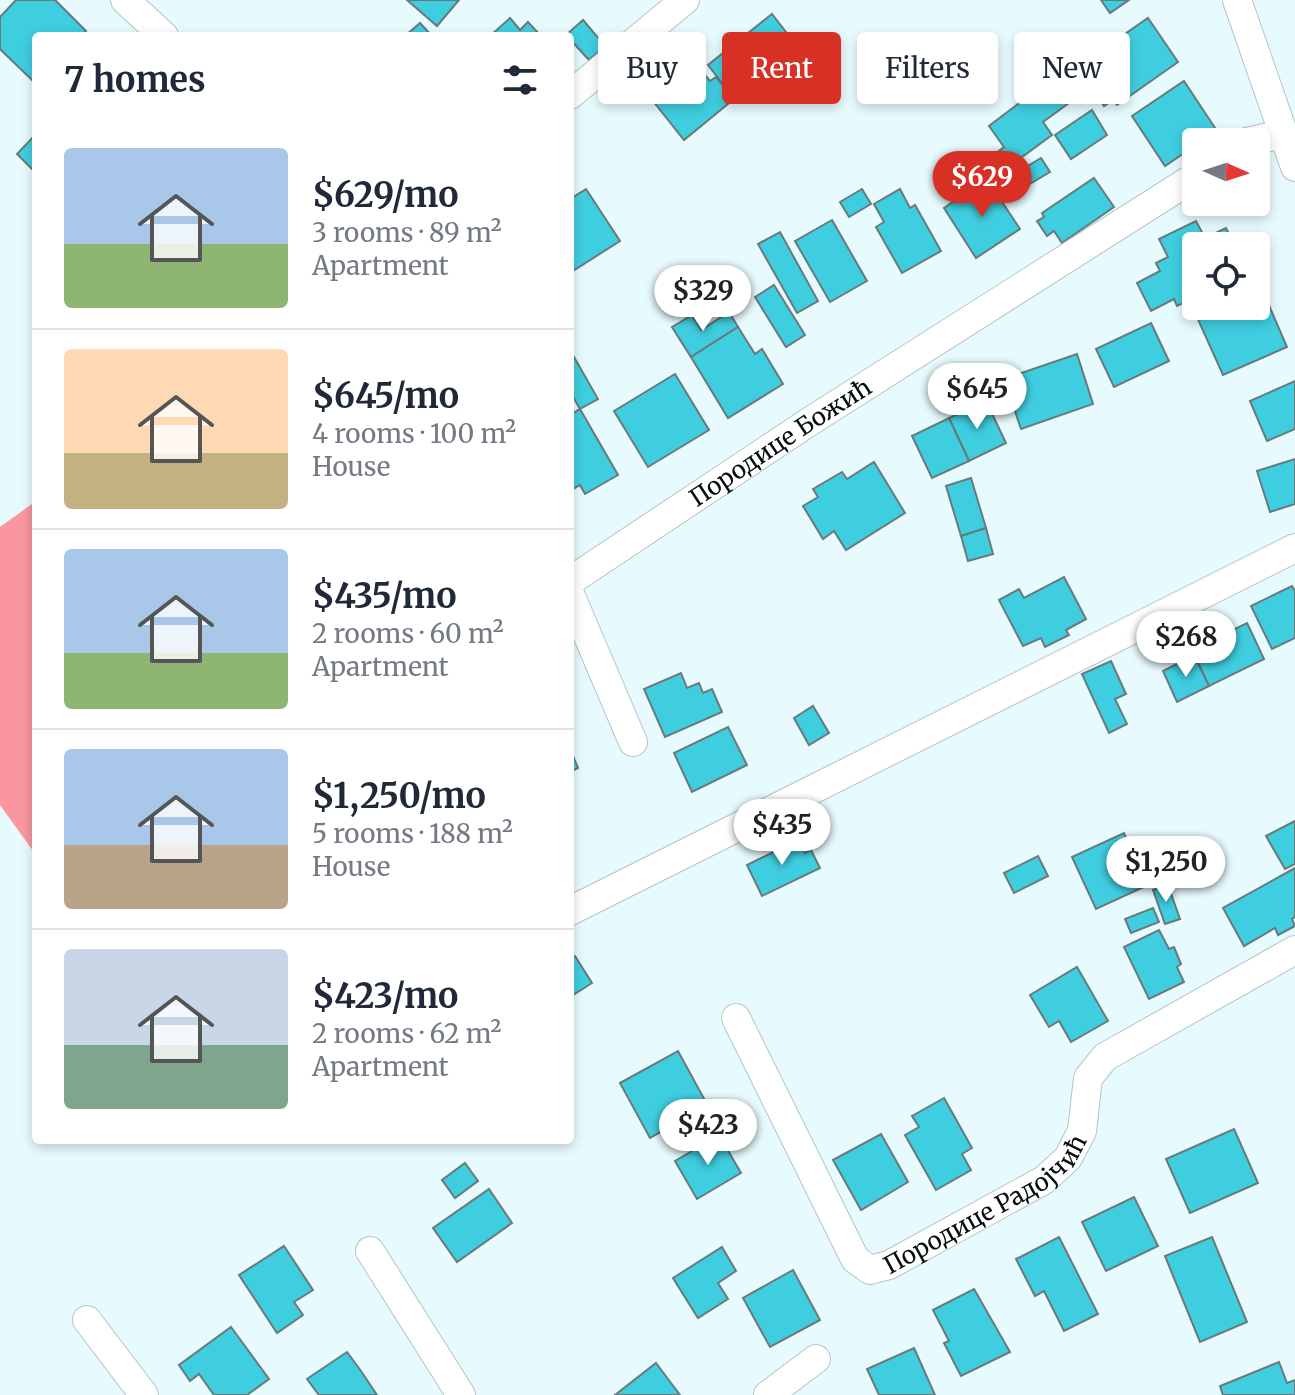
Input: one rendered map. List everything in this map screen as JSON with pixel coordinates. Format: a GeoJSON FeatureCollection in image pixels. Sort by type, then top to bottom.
{"type":"FeatureCollection","features":[{"type":"Feature","properties":{"kind":"street"},"geometry":{"type":"LineString","coordinates":[[125,0],[160,32]]}},
{"type":"Feature","properties":{"kind":"street"},"geometry":{"type":"LineString","coordinates":[[574,92],[685,0]]}},
{"type":"Feature","properties":{"kind":"street"},"geometry":{"type":"LineString","coordinates":[[1237,0],[1295,167]]}},
{"type":"Feature","properties":{"kind":"street"},"geometry":{"type":"LineString","coordinates":[[1270,137],[1283,134]]}},
{"type":"Feature","properties":{"kind":"street","name":"Породице Божић"},"geometry":{"type":"LineString","coordinates":[[574,578],[809,422],[1182,185]]}},
{"type":"Feature","properties":{"kind":"street"},"geometry":{"type":"LineString","coordinates":[[574,909],[1295,548]]}},
{"type":"Feature","properties":{"kind":"street"},"geometry":{"type":"LineString","coordinates":[[574,603],[633,742]]}},
{"type":"Feature","properties":{"kind":"street","name":"Породице Радојчић"},"geometry":{"type":"LineString","coordinates":[[736,1018],[855,1259],[870,1270],[889,1265],[1044,1180],[1068,1158],[1082,1131],[1088,1078],[1105,1057],[1295,950]]}},
{"type":"Feature","properties":{"kind":"street"},"geometry":{"type":"LineString","coordinates":[[370,1251],[461,1395]]}},
{"type":"Feature","properties":{"kind":"street"},"geometry":{"type":"LineString","coordinates":[[87,1320],[144,1395]]}},
{"type":"Feature","properties":{"kind":"street"},"geometry":{"type":"LineString","coordinates":[[768,1395],[816,1359]]}},
{"type":"Feature","properties":{"kind":"shaded area"},"geometry":{"type":"Polygon","coordinates":[[[32,504],[32,849],[0,805],[0,527],[32,504]]]}},
{"type":"Feature","properties":{"kind":"building"},"geometry":{"type":"Polygon","coordinates":[[[16,0],[55,0],[86,31],[32,32],[32,80],[0,49],[0,17],[16,0]]]}},
{"type":"Feature","properties":{"kind":"building"},"geometry":{"type":"Polygon","coordinates":[[[407,0],[459,0],[437,26],[407,0]]]}},
{"type":"Feature","properties":{"kind":"building"},"geometry":{"type":"Polygon","coordinates":[[[1101,0],[1129,0],[1110,13],[1101,0]]]}},
{"type":"Feature","properties":{"kind":"building"},"geometry":{"type":"Polygon","coordinates":[[[772,14],[786,32],[749,32],[772,14]]]}},
{"type":"Feature","properties":{"kind":"building"},"geometry":{"type":"Polygon","coordinates":[[[510,18],[520,30],[528,22],[537,32],[494,32],[510,18]]]}},
{"type":"Feature","properties":{"kind":"building"},"geometry":{"type":"Polygon","coordinates":[[[1148,18],[1178,62],[1130,96],[1130,32],[1148,18]]]}},
{"type":"Feature","properties":{"kind":"building"},"geometry":{"type":"Polygon","coordinates":[[[583,20],[598,38],[598,52],[589,60],[574,44],[574,32],[569,32],[583,20]]]}},
{"type":"Feature","properties":{"kind":"building"},"geometry":{"type":"Polygon","coordinates":[[[420,23],[428,32],[410,32],[420,23]]]}},
{"type":"Feature","properties":{"kind":"building"},"geometry":{"type":"Polygon","coordinates":[[[722,54],[722,83],[708,65],[722,54]]]}},
{"type":"Feature","properties":{"kind":"building"},"geometry":{"type":"Polygon","coordinates":[[[706,76],[710,81],[716,77],[722,84],[722,104],[728,104],[684,140],[655,104],[706,104],[706,76]]]}},
{"type":"Feature","properties":{"kind":"building"},"geometry":{"type":"Polygon","coordinates":[[[1184,81],[1215,128],[1182,128],[1182,154],[1165,166],[1132,116],[1184,81]]]}},
{"type":"Feature","properties":{"kind":"building"},"geometry":{"type":"Polygon","coordinates":[[[1018,104],[1068,104],[1043,122],[1052,135],[1006,169],[995,154],[1004,147],[989,126],[1018,104]]]}},
{"type":"Feature","properties":{"kind":"building"},"geometry":{"type":"Polygon","coordinates":[[[1092,110],[1107,135],[1071,159],[1055,135],[1092,110]]]}},
{"type":"Feature","properties":{"kind":"building"},"geometry":{"type":"Polygon","coordinates":[[[32,138],[32,169],[17,154],[32,138]]]}},
{"type":"Feature","properties":{"kind":"building"},"geometry":{"type":"Polygon","coordinates":[[[1041,158],[1050,172],[1018,191],[1009,177],[1041,158]]]}},
{"type":"Feature","properties":{"kind":"building"},"geometry":{"type":"Polygon","coordinates":[[[1094,178],[1114,207],[1062,243],[1054,231],[1047,236],[1037,221],[1044,217],[1042,213],[1094,178]]]}},
{"type":"Feature","properties":{"kind":"building"},"geometry":{"type":"Polygon","coordinates":[[[987,179],[1020,229],[976,258],[944,208],[987,179]]]}},
{"type":"Feature","properties":{"kind":"building"},"geometry":{"type":"Polygon","coordinates":[[[586,189],[620,241],[574,270],[574,196],[586,189]]]}},
{"type":"Feature","properties":{"kind":"building"},"geometry":{"type":"Polygon","coordinates":[[[862,189],[871,204],[849,217],[840,202],[862,189]]]}},
{"type":"Feature","properties":{"kind":"building"},"geometry":{"type":"Polygon","coordinates":[[[900,189],[910,208],[915,205],[941,251],[902,273],[876,227],[884,222],[874,204],[900,189]]]}},
{"type":"Feature","properties":{"kind":"building"},"geometry":{"type":"Polygon","coordinates":[[[832,220],[867,281],[830,302],[795,241],[832,220]]]}},
{"type":"Feature","properties":{"kind":"building"},"geometry":{"type":"Polygon","coordinates":[[[1196,221],[1202,232],[1182,232],[1182,304],[1177,306],[1174,299],[1151,311],[1137,283],[1160,271],[1156,263],[1168,257],[1159,239],[1196,221]]]}},
{"type":"Feature","properties":{"kind":"building"},"geometry":{"type":"Polygon","coordinates":[[[780,232],[818,301],[797,313],[758,244],[780,232]]]}},
{"type":"Feature","properties":{"kind":"building"},"geometry":{"type":"Polygon","coordinates":[[[774,285],[805,335],[786,347],[755,297],[774,285]]]}},
{"type":"Feature","properties":{"kind":"building"},"geometry":{"type":"Polygon","coordinates":[[[1270,308],[1287,347],[1223,375],[1198,320],[1270,320],[1270,308]]]}},
{"type":"Feature","properties":{"kind":"building"},"geometry":{"type":"Polygon","coordinates":[[[729,312],[738,327],[691,357],[672,327],[692,315],[701,330],[729,312]]]}},
{"type":"Feature","properties":{"kind":"building"},"geometry":{"type":"Polygon","coordinates":[[[1151,323],[1169,361],[1114,387],[1096,349],[1151,323]]]}},
{"type":"Feature","properties":{"kind":"building"},"geometry":{"type":"Polygon","coordinates":[[[738,327],[755,354],[762,349],[783,384],[728,418],[691,357],[738,327]]]}},
{"type":"Feature","properties":{"kind":"building"},"geometry":{"type":"Polygon","coordinates":[[[1077,354],[1093,404],[1021,429],[1004,379],[1077,354]]]}},
{"type":"Feature","properties":{"kind":"building"},"geometry":{"type":"Polygon","coordinates":[[[574,357],[598,399],[580,409],[574,399],[574,357]]]}},
{"type":"Feature","properties":{"kind":"building"},"geometry":{"type":"Polygon","coordinates":[[[675,374],[709,430],[648,467],[614,411],[675,374]]]}},
{"type":"Feature","properties":{"kind":"building"},"geometry":{"type":"Polygon","coordinates":[[[1295,381],[1295,429],[1267,441],[1250,401],[1295,381]]]}},
{"type":"Feature","properties":{"kind":"building"},"geometry":{"type":"Polygon","coordinates":[[[986,401],[1006,443],[969,461],[949,418],[986,401]]]}},
{"type":"Feature","properties":{"kind":"building"},"geometry":{"type":"Polygon","coordinates":[[[580,409],[618,475],[585,494],[580,485],[574,489],[574,413],[580,409]]]}},
{"type":"Feature","properties":{"kind":"building"},"geometry":{"type":"Polygon","coordinates":[[[949,418],[969,461],[932,478],[912,436],[949,418]]]}},
{"type":"Feature","properties":{"kind":"building"},"geometry":{"type":"Polygon","coordinates":[[[1295,459],[1295,504],[1270,512],[1257,471],[1295,459]]]}},
{"type":"Feature","properties":{"kind":"building"},"geometry":{"type":"Polygon","coordinates":[[[874,462],[905,513],[846,550],[834,531],[823,539],[803,506],[818,497],[813,489],[842,472],[847,479],[874,462]]]}},
{"type":"Feature","properties":{"kind":"building"},"geometry":{"type":"Polygon","coordinates":[[[971,478],[986,528],[961,536],[946,486],[971,478]]]}},
{"type":"Feature","properties":{"kind":"building"},"geometry":{"type":"Polygon","coordinates":[[[986,528],[993,554],[968,561],[961,536],[986,528]]]}},
{"type":"Feature","properties":{"kind":"building"},"geometry":{"type":"Polygon","coordinates":[[[1064,577],[1086,619],[1066,630],[1069,635],[1045,647],[1041,638],[1023,646],[999,600],[1019,589],[1024,598],[1064,577]]]}},
{"type":"Feature","properties":{"kind":"building"},"geometry":{"type":"Polygon","coordinates":[[[1292,586],[1295,591],[1295,638],[1272,649],[1251,606],[1292,586]]]}},
{"type":"Feature","properties":{"kind":"building"},"geometry":{"type":"Polygon","coordinates":[[[1247,623],[1264,659],[1209,686],[1192,650],[1247,623]]]}},
{"type":"Feature","properties":{"kind":"building"},"geometry":{"type":"Polygon","coordinates":[[[1194,655],[1209,686],[1177,702],[1163,671],[1194,655]]]}},
{"type":"Feature","properties":{"kind":"building"},"geometry":{"type":"Polygon","coordinates":[[[1111,661],[1126,694],[1115,699],[1127,724],[1109,733],[1082,674],[1111,661]]]}},
{"type":"Feature","properties":{"kind":"building"},"geometry":{"type":"Polygon","coordinates":[[[681,673],[687,688],[699,683],[703,693],[712,689],[722,712],[665,737],[644,689],[681,673]]]}},
{"type":"Feature","properties":{"kind":"building"},"geometry":{"type":"Polygon","coordinates":[[[813,706],[829,733],[809,745],[794,718],[813,706]]]}},
{"type":"Feature","properties":{"kind":"building"},"geometry":{"type":"Polygon","coordinates":[[[728,727],[747,765],[692,792],[674,753],[728,727]]]}},
{"type":"Feature","properties":{"kind":"building"},"geometry":{"type":"Polygon","coordinates":[[[1295,821],[1295,864],[1285,869],[1266,836],[1295,821]]]}},
{"type":"Feature","properties":{"kind":"building"},"geometry":{"type":"Polygon","coordinates":[[[1124,833],[1148,885],[1096,909],[1072,857],[1124,833]]]}},
{"type":"Feature","properties":{"kind":"building"},"geometry":{"type":"Polygon","coordinates":[[[798,840],[805,853],[811,850],[820,868],[762,896],[747,865],[798,840]]]}},
{"type":"Feature","properties":{"kind":"building"},"geometry":{"type":"Polygon","coordinates":[[[1038,856],[1048,876],[1014,893],[1004,873],[1038,856]]]}},
{"type":"Feature","properties":{"kind":"building"},"geometry":{"type":"Polygon","coordinates":[[[1295,868],[1295,917],[1292,919],[1295,926],[1278,935],[1275,928],[1244,946],[1223,908],[1295,868]]]}},
{"type":"Feature","properties":{"kind":"building"},"geometry":{"type":"Polygon","coordinates":[[[1168,885],[1180,919],[1165,924],[1153,890],[1168,885]]]}},
{"type":"Feature","properties":{"kind":"building"},"geometry":{"type":"Polygon","coordinates":[[[1153,908],[1159,922],[1131,933],[1125,919],[1153,908]]]}},
{"type":"Feature","properties":{"kind":"building"},"geometry":{"type":"Polygon","coordinates":[[[1159,930],[1169,949],[1174,947],[1181,964],[1177,967],[1184,982],[1149,999],[1124,947],[1159,930]]]}},
{"type":"Feature","properties":{"kind":"building"},"geometry":{"type":"Polygon","coordinates":[[[574,957],[592,983],[574,994],[574,957]]]}},
{"type":"Feature","properties":{"kind":"building"},"geometry":{"type":"Polygon","coordinates":[[[1077,967],[1108,1021],[1071,1042],[1059,1021],[1049,1027],[1030,995],[1077,967]]]}},
{"type":"Feature","properties":{"kind":"building"},"geometry":{"type":"Polygon","coordinates":[[[678,1051],[708,1106],[650,1138],[620,1083],[678,1051]]]}},
{"type":"Feature","properties":{"kind":"building"},"geometry":{"type":"Polygon","coordinates":[[[944,1098],[972,1148],[962,1154],[971,1170],[936,1190],[905,1135],[919,1127],[912,1116],[944,1098]]]}},
{"type":"Feature","properties":{"kind":"building"},"geometry":{"type":"Polygon","coordinates":[[[1234,1129],[1258,1183],[1190,1213],[1166,1159],[1234,1129]]]}},
{"type":"Feature","properties":{"kind":"building"},"geometry":{"type":"Polygon","coordinates":[[[881,1134],[908,1182],[861,1210],[833,1160],[881,1134]]]}},
{"type":"Feature","properties":{"kind":"building"},"geometry":{"type":"Polygon","coordinates":[[[719,1135],[741,1173],[697,1199],[675,1161],[719,1135]]]}},
{"type":"Feature","properties":{"kind":"building"},"geometry":{"type":"Polygon","coordinates":[[[465,1163],[478,1181],[455,1198],[442,1180],[465,1163]]]}},
{"type":"Feature","properties":{"kind":"building"},"geometry":{"type":"Polygon","coordinates":[[[489,1189],[512,1223],[457,1262],[433,1228],[489,1189]]]}},
{"type":"Feature","properties":{"kind":"building"},"geometry":{"type":"Polygon","coordinates":[[[1134,1197],[1158,1246],[1106,1271],[1082,1222],[1134,1197]]]}},
{"type":"Feature","properties":{"kind":"building"},"geometry":{"type":"Polygon","coordinates":[[[1059,1237],[1098,1314],[1064,1331],[1044,1291],[1035,1296],[1016,1259],[1059,1237]]]}},
{"type":"Feature","properties":{"kind":"building"},"geometry":{"type":"Polygon","coordinates":[[[1212,1237],[1247,1322],[1200,1342],[1165,1256],[1212,1237]]]}},
{"type":"Feature","properties":{"kind":"building"},"geometry":{"type":"Polygon","coordinates":[[[284,1246],[313,1290],[294,1302],[303,1315],[277,1333],[239,1275],[284,1246]]]}},
{"type":"Feature","properties":{"kind":"building"},"geometry":{"type":"Polygon","coordinates":[[[722,1247],[736,1271],[718,1283],[728,1299],[698,1318],[673,1278],[722,1247]]]}},
{"type":"Feature","properties":{"kind":"building"},"geometry":{"type":"Polygon","coordinates":[[[793,1270],[820,1320],[770,1347],[743,1298],[793,1270]]]}},
{"type":"Feature","properties":{"kind":"building"},"geometry":{"type":"Polygon","coordinates":[[[974,1289],[1010,1352],[961,1376],[944,1343],[949,1341],[933,1310],[974,1289]]]}},
{"type":"Feature","properties":{"kind":"building"},"geometry":{"type":"Polygon","coordinates":[[[231,1327],[269,1379],[247,1395],[214,1395],[199,1374],[190,1381],[179,1365],[231,1327]]]}},
{"type":"Feature","properties":{"kind":"building"},"geometry":{"type":"Polygon","coordinates":[[[914,1348],[935,1395],[879,1395],[867,1369],[914,1348]]]}},
{"type":"Feature","properties":{"kind":"building"},"geometry":{"type":"Polygon","coordinates":[[[347,1352],[377,1395],[319,1395],[307,1379],[347,1352]]]}},
{"type":"Feature","properties":{"kind":"building"},"geometry":{"type":"Polygon","coordinates":[[[1279,1362],[1287,1383],[1295,1380],[1295,1395],[1223,1395],[1220,1386],[1279,1362]]]}},
{"type":"Feature","properties":{"kind":"building"},"geometry":{"type":"Polygon","coordinates":[[[656,1363],[680,1395],[615,1395],[656,1363]]]}}]}
